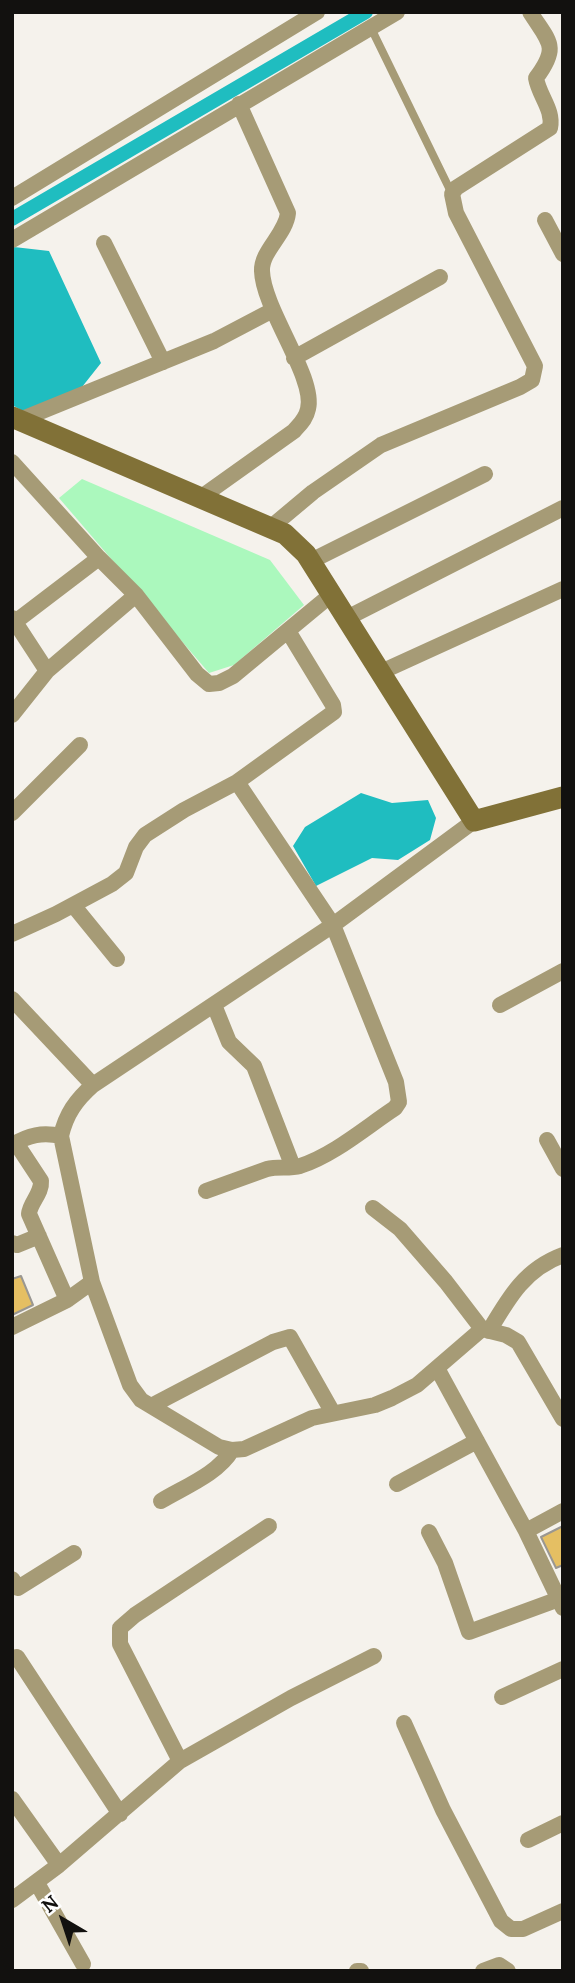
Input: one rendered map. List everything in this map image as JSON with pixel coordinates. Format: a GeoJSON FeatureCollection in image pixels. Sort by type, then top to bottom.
{"type":"FeatureCollection","features":[{"type":"Feature","properties":{"kind":"main road"},"geometry":{"type":"LineString","coordinates":[[16,419],[285,534],[311,561],[474,821],[563,797]]}},
{"type":"Feature","properties":{"kind":"street"},"geometry":{"type":"LineString","coordinates":[[12,198],[317,12]]}},
{"type":"Feature","properties":{"kind":"street"},"geometry":{"type":"LineString","coordinates":[[12,240],[397,12]]}},
{"type":"Feature","properties":{"kind":"street"},"geometry":{"type":"LineString","coordinates":[[270,528],[313,492],[381,445],[532,380],[535,366],[456,213],[452,194],[456,188],[550,128],[550,112],[536,78],[557,49],[547,39],[530,12]]}},
{"type":"Feature","properties":{"kind":"street"},"geometry":{"type":"LineString","coordinates":[[200,498],[293,431],[305,419],[309,406],[294,358],[264,285],[261,269],[266,256],[287,225],[288,214],[239,104]]}},
{"type":"Feature","properties":{"kind":"street"},"geometry":{"type":"LineString","coordinates":[[545,219],[563,254]]}},
{"type":"Feature","properties":{"kind":"street"},"geometry":{"type":"LineString","coordinates":[[104,243],[163,362]]}},
{"type":"Feature","properties":{"kind":"street"},"geometry":{"type":"LineString","coordinates":[[294,358],[440,277]]}},
{"type":"Feature","properties":{"kind":"street"},"geometry":{"type":"LineString","coordinates":[[16,419],[214,341],[274,310]]}},
{"type":"Feature","properties":{"kind":"street"},"geometry":{"type":"LineString","coordinates":[[12,462],[136,595],[197,674],[209,684],[219,683],[233,676],[332,594]]}},
{"type":"Feature","properties":{"kind":"street"},"geometry":{"type":"LineString","coordinates":[[311,561],[485,474]]}},
{"type":"Feature","properties":{"kind":"street"},"geometry":{"type":"LineString","coordinates":[[347,618],[563,508]]}},
{"type":"Feature","properties":{"kind":"street"},"geometry":{"type":"LineString","coordinates":[[47,671],[14,620],[99,558]]}},
{"type":"Feature","properties":{"kind":"street"},"geometry":{"type":"LineString","coordinates":[[381,672],[563,589]]}},
{"type":"Feature","properties":{"kind":"street"},"geometry":{"type":"LineString","coordinates":[[12,715],[47,671],[136,595]]}},
{"type":"Feature","properties":{"kind":"street"},"geometry":{"type":"LineString","coordinates":[[12,934],[113,884],[126,873],[136,847],[145,835],[184,810],[237,782],[334,712],[333,705],[288,631]]}},
{"type":"Feature","properties":{"kind":"street"},"geometry":{"type":"LineString","coordinates":[[12,813],[80,745]]}},
{"type":"Feature","properties":{"kind":"street"},"geometry":{"type":"LineString","coordinates":[[206,1191],[267,1169],[293,1167],[314,1160],[395,1108],[399,1102],[396,1082],[333,925],[237,782]]}},
{"type":"Feature","properties":{"kind":"street"},"geometry":{"type":"LineString","coordinates":[[474,821],[333,925],[93,1085],[71,1108],[61,1136],[92,1282],[130,1385],[135,1394],[150,1406],[219,1447],[244,1449],[300,1423],[375,1405],[417,1385],[486,1330],[516,1287],[542,1265],[563,1255]]}},
{"type":"Feature","properties":{"kind":"street"},"geometry":{"type":"LineString","coordinates":[[74,905],[117,959]]}},
{"type":"Feature","properties":{"kind":"street"},"geometry":{"type":"LineString","coordinates":[[500,1005],[563,971]]}},
{"type":"Feature","properties":{"kind":"street"},"geometry":{"type":"LineString","coordinates":[[12,999],[93,1085]]}},
{"type":"Feature","properties":{"kind":"street"},"geometry":{"type":"LineString","coordinates":[[214,1005],[229,1042],[250,1060],[258,1072],[293,1167]]}},
{"type":"Feature","properties":{"kind":"street"},"geometry":{"type":"LineString","coordinates":[[61,1136],[36,1134],[14,1144],[41,1181],[29,1214],[67,1300]]}},
{"type":"Feature","properties":{"kind":"street"},"geometry":{"type":"LineString","coordinates":[[547,1140],[563,1169]]}},
{"type":"Feature","properties":{"kind":"street"},"geometry":{"type":"LineString","coordinates":[[373,1208],[400,1229],[486,1330],[506,1335],[518,1342],[563,1419]]}},
{"type":"Feature","properties":{"kind":"street"},"geometry":{"type":"LineString","coordinates":[[12,1242],[22,1244],[39,1236]]}},
{"type":"Feature","properties":{"kind":"street"},"geometry":{"type":"LineString","coordinates":[[12,1327],[67,1300],[92,1282]]}},
{"type":"Feature","properties":{"kind":"street"},"geometry":{"type":"LineString","coordinates":[[150,1406],[273,1342],[290,1337],[333,1413]]}},
{"type":"Feature","properties":{"kind":"street"},"geometry":{"type":"LineString","coordinates":[[429,1532],[445,1563],[469,1632],[561,1604],[526,1531],[437,1368]]}},
{"type":"Feature","properties":{"kind":"street"},"geometry":{"type":"LineString","coordinates":[[397,1484],[477,1441]]}},
{"type":"Feature","properties":{"kind":"street"},"geometry":{"type":"LineString","coordinates":[[161,1501],[215,1468],[232,1450]]}},
{"type":"Feature","properties":{"kind":"street"},"geometry":{"type":"LineString","coordinates":[[526,1531],[563,1511]]}},
{"type":"Feature","properties":{"kind":"street"},"geometry":{"type":"LineString","coordinates":[[180,1761],[120,1644],[120,1628],[135,1615],[269,1526]]}},
{"type":"Feature","properties":{"kind":"street"},"geometry":{"type":"LineString","coordinates":[[14,1587],[74,1553]]}},
{"type":"Feature","properties":{"kind":"street"},"geometry":{"type":"LineString","coordinates":[[12,1900],[59,1865],[180,1761],[374,1656]]}},
{"type":"Feature","properties":{"kind":"street"},"geometry":{"type":"LineString","coordinates":[[17,1657],[120,1814]]}},
{"type":"Feature","properties":{"kind":"street"},"geometry":{"type":"LineString","coordinates":[[502,1697],[563,1669]]}},
{"type":"Feature","properties":{"kind":"street"},"geometry":{"type":"LineString","coordinates":[[404,1723],[443,1810],[501,1921],[511,1929],[523,1930],[563,1911]]}},
{"type":"Feature","properties":{"kind":"street"},"geometry":{"type":"LineString","coordinates":[[12,1799],[59,1865]]}},
{"type":"Feature","properties":{"kind":"street"},"geometry":{"type":"LineString","coordinates":[[528,1840],[563,1823]]}},
{"type":"Feature","properties":{"kind":"street"},"geometry":{"type":"LineString","coordinates":[[37,1883],[83,1964]]}},
{"type":"Feature","properties":{"kind":"street"},"geometry":{"type":"LineString","coordinates":[[483,1971],[499,1965],[508,1971]]}},
{"type":"Feature","properties":{"kind":"lane"},"geometry":{"type":"LineString","coordinates":[[371,28],[452,194]]}},
{"type":"Feature","properties":{"kind":"green space"},"geometry":{"type":"Polygon","coordinates":[[[82,479],[270,560],[304,605],[234,665],[209,673],[59,498],[82,479]]]}},
{"type":"Feature","properties":{"kind":"water"},"geometry":{"type":"Polygon","coordinates":[[[14,247],[49,251],[101,363],[82,387],[25,412],[12,405],[14,247]]]}},
{"type":"Feature","properties":{"kind":"water"},"geometry":{"type":"Polygon","coordinates":[[[361,793],[392,803],[428,800],[436,818],[430,840],[398,860],[372,858],[316,886],[293,846],[305,827],[361,793]]]}},
{"type":"Feature","properties":{"kind":"building"},"geometry":{"type":"Polygon","coordinates":[[[21,1276],[33,1305],[12,1315],[12,1279],[21,1276]]]}},
{"type":"Feature","properties":{"kind":"building"},"geometry":{"type":"Polygon","coordinates":[[[563,1526],[563,1565],[556,1568],[541,1537],[563,1526]]]}},
{"type":"Feature","properties":{"kind":"waterway"},"geometry":{"type":"LineString","coordinates":[[12,219],[366,12]]}}]}
